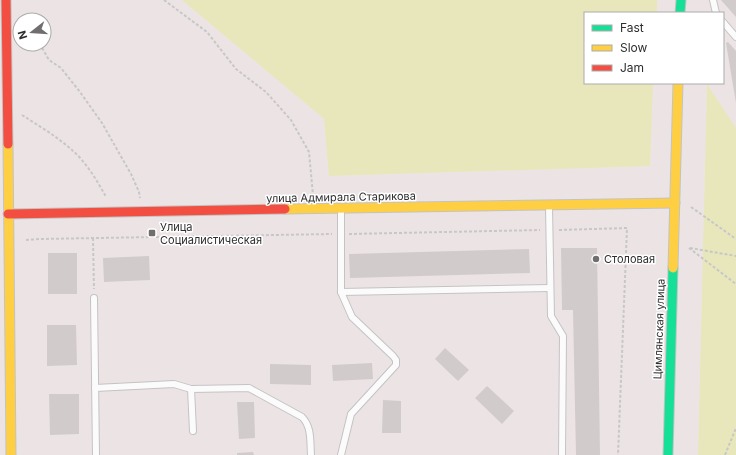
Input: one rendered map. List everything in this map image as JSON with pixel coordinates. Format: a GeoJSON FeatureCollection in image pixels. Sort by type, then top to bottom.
{"type":"FeatureCollection","features":[{"type":"Feature","properties":{"kind":"street"},"geometry":{"type":"LineString","coordinates":[[6,0],[7,106],[4,118],[8,214],[11,455]]}},
{"type":"Feature","properties":{"kind":"street"},"geometry":{"type":"LineString","coordinates":[[680,12],[681,0]]}},
{"type":"Feature","properties":{"kind":"street","name":"Цимлянская улица"},"geometry":{"type":"LineString","coordinates":[[668,455],[678,84]]}},
{"type":"Feature","properties":{"kind":"street","name":"улица Адмирала Старикова"},"geometry":{"type":"LineString","coordinates":[[8,214],[675,203]]}},
{"type":"Feature","properties":{"kind":"lane"},"geometry":{"type":"LineString","coordinates":[[713,0],[716,12]]}},
{"type":"Feature","properties":{"kind":"lane"},"geometry":{"type":"LineString","coordinates":[[724,23],[736,37]]}},
{"type":"Feature","properties":{"kind":"lane"},"geometry":{"type":"LineString","coordinates":[[549,205],[551,316],[563,336],[562,455]]}},
{"type":"Feature","properties":{"kind":"lane"},"geometry":{"type":"LineString","coordinates":[[341,209],[340,292],[352,317],[396,360],[396,364],[351,414],[341,455]]}},
{"type":"Feature","properties":{"kind":"lane"},"geometry":{"type":"LineString","coordinates":[[340,292],[550,288]]}},
{"type":"Feature","properties":{"kind":"lane"},"geometry":{"type":"LineString","coordinates":[[94,298],[96,455]]}},
{"type":"Feature","properties":{"kind":"lane"},"geometry":{"type":"LineString","coordinates":[[95,388],[174,384],[190,389],[249,388],[257,391],[306,421],[310,433],[311,455]]}},
{"type":"Feature","properties":{"kind":"lane"},"geometry":{"type":"LineString","coordinates":[[190,389],[192,431]]}},
{"type":"Feature","properties":{"kind":"path"},"geometry":{"type":"LineString","coordinates":[[164,0],[207,32],[236,69],[266,92],[291,120],[309,152],[314,209]]}},
{"type":"Feature","properties":{"kind":"path"},"geometry":{"type":"LineString","coordinates":[[44,52],[49,60],[61,68],[102,123],[131,174],[139,192],[141,212]]}},
{"type":"Feature","properties":{"kind":"path"},"geometry":{"type":"LineString","coordinates":[[7,106],[38,125],[74,152],[97,180],[107,199],[109,212]]}},
{"type":"Feature","properties":{"kind":"path"},"geometry":{"type":"LineString","coordinates":[[690,206],[736,239]]}},
{"type":"Feature","properties":{"kind":"path"},"geometry":{"type":"LineString","coordinates":[[26,240],[627,228],[618,455]]}},
{"type":"Feature","properties":{"kind":"path"},"geometry":{"type":"LineString","coordinates":[[93,238],[94,298]]}},
{"type":"Feature","properties":{"kind":"path"},"geometry":{"type":"LineString","coordinates":[[736,256],[688,248],[736,284]]}},
{"type":"Feature","properties":{"kind":"path"},"geometry":{"type":"LineString","coordinates":[[725,455],[736,428]]}},
{"type":"Feature","properties":{"kind":"green space"},"geometry":{"type":"Polygon","coordinates":[[[182,0],[657,0],[657,12],[584,12],[584,84],[653,84],[650,166],[329,176],[324,119],[182,0]]]}},
{"type":"Feature","properties":{"kind":"green space"},"geometry":{"type":"Polygon","coordinates":[[[707,84],[736,128],[736,455],[698,455],[707,84]]]}},
{"type":"Feature","properties":{"kind":"building"},"geometry":{"type":"Polygon","coordinates":[[[721,0],[736,0],[736,17],[721,0]]]}},
{"type":"Feature","properties":{"kind":"building"},"geometry":{"type":"Polygon","coordinates":[[[728,42],[736,51],[736,103],[726,43],[728,42]]]}},
{"type":"Feature","properties":{"kind":"building"},"geometry":{"type":"Polygon","coordinates":[[[561,248],[597,248],[600,455],[576,455],[573,310],[562,310],[561,248]]]}},
{"type":"Feature","properties":{"kind":"building"},"geometry":{"type":"Polygon","coordinates":[[[529,249],[530,273],[350,278],[349,254],[529,249]]]}},
{"type":"Feature","properties":{"kind":"building"},"geometry":{"type":"Polygon","coordinates":[[[48,253],[77,253],[77,294],[48,294],[48,253]]]}},
{"type":"Feature","properties":{"kind":"building"},"geometry":{"type":"Polygon","coordinates":[[[149,256],[150,280],[104,282],[103,258],[149,256]]]}},
{"type":"Feature","properties":{"kind":"building"},"geometry":{"type":"Polygon","coordinates":[[[47,325],[76,325],[77,365],[47,366],[47,325]]]}},
{"type":"Feature","properties":{"kind":"building"},"geometry":{"type":"Polygon","coordinates":[[[445,348],[469,370],[458,381],[435,359],[445,348]]]}},
{"type":"Feature","properties":{"kind":"building"},"geometry":{"type":"Polygon","coordinates":[[[372,363],[373,379],[333,381],[332,365],[372,363]]]}},
{"type":"Feature","properties":{"kind":"building"},"geometry":{"type":"Polygon","coordinates":[[[270,364],[311,365],[311,385],[270,384],[270,364]]]}},
{"type":"Feature","properties":{"kind":"building"},"geometry":{"type":"Polygon","coordinates":[[[487,386],[514,411],[502,424],[475,398],[487,386]]]}},
{"type":"Feature","properties":{"kind":"building"},"geometry":{"type":"Polygon","coordinates":[[[49,394],[79,394],[79,434],[50,435],[49,394]]]}},
{"type":"Feature","properties":{"kind":"building"},"geometry":{"type":"Polygon","coordinates":[[[383,400],[401,401],[401,433],[382,433],[383,400]]]}},
{"type":"Feature","properties":{"kind":"building"},"geometry":{"type":"Polygon","coordinates":[[[237,402],[254,402],[255,438],[239,439],[237,402]]]}},
{"type":"Feature","properties":{"kind":"building"},"geometry":{"type":"Polygon","coordinates":[[[253,452],[254,455],[237,455],[237,453],[253,452]]]}},
{"type":"Feature","properties":{"kind":"traffic: fast"},"geometry":{"type":"LineString","coordinates":[[680,12],[681,0]]}},
{"type":"Feature","properties":{"kind":"traffic: fast"},"geometry":{"type":"LineString","coordinates":[[668,455],[673,268]]}},
{"type":"Feature","properties":{"kind":"traffic: slow"},"geometry":{"type":"LineString","coordinates":[[673,268],[678,84]]}},
{"type":"Feature","properties":{"kind":"traffic: slow"},"geometry":{"type":"LineString","coordinates":[[8,144],[11,455]]}},
{"type":"Feature","properties":{"kind":"traffic: slow"},"geometry":{"type":"LineString","coordinates":[[285,209],[675,203]]}},
{"type":"Feature","properties":{"kind":"traffic: jam"},"geometry":{"type":"LineString","coordinates":[[6,0],[8,144]]}},
{"type":"Feature","properties":{"kind":"traffic: jam"},"geometry":{"type":"LineString","coordinates":[[8,214],[285,209]]}},
{"type":"Feature","properties":{"kind":"place","name":"Улица Социалистическая"},"geometry":{"type":"Point","coordinates":[152,233]}},
{"type":"Feature","properties":{"kind":"place","name":"Столовая"},"geometry":{"type":"Point","coordinates":[596,259]}}]}
